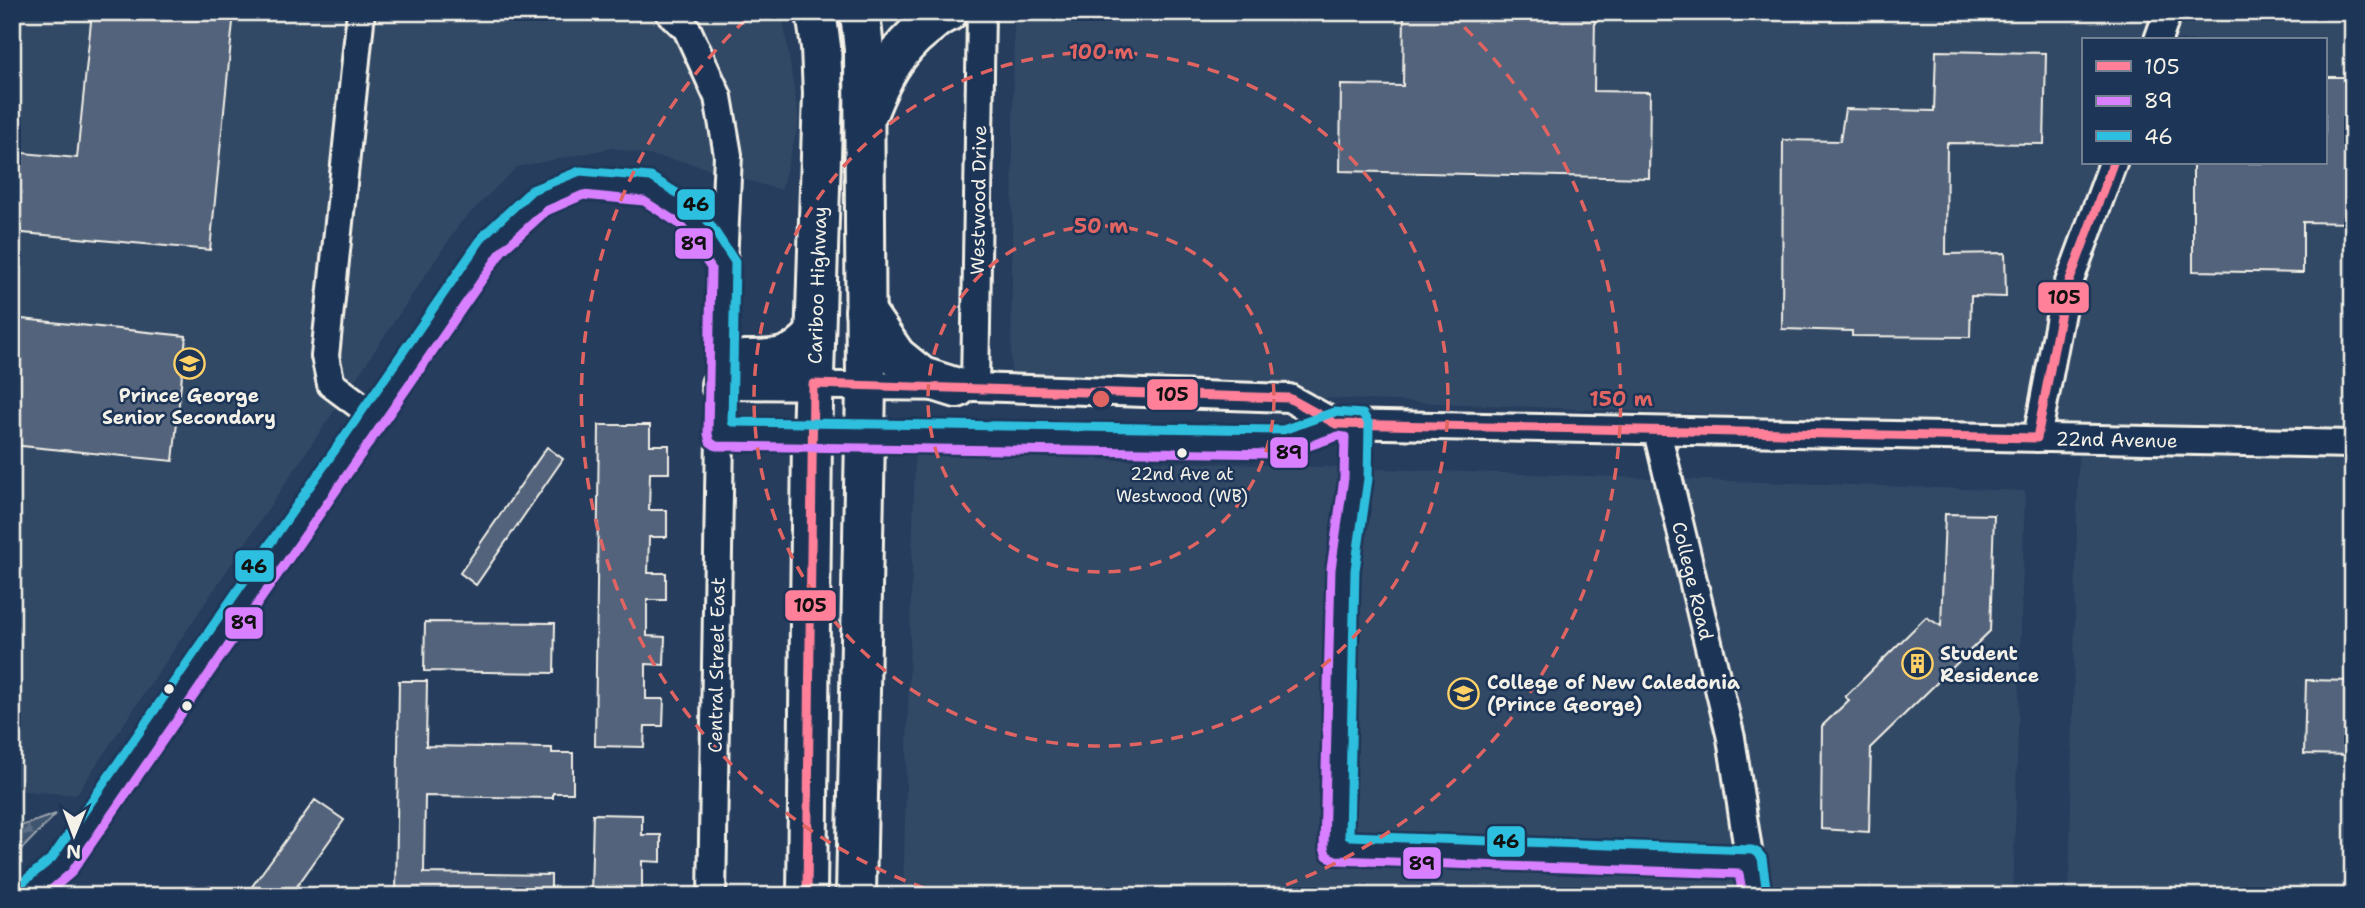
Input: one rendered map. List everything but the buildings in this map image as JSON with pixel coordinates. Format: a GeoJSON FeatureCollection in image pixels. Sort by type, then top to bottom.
{"type":"FeatureCollection","features":[{"type":"Feature","properties":{"kind":"highway","name":"Cariboo Highway"},"geometry":{"type":"LineString","coordinates":[[807,896],[812,437],[822,94],[821,47],[816,12]]}},
{"type":"Feature","properties":{"kind":"highway"},"geometry":{"type":"LineString","coordinates":[[856,896],[866,386],[864,50],[860,12]]}},
{"type":"Feature","properties":{"kind":"highway"},"geometry":{"type":"LineString","coordinates":[[865,120],[881,79],[899,52],[937,13]]}},
{"type":"Feature","properties":{"kind":"highway"},"geometry":{"type":"LineString","coordinates":[[865,312],[896,356],[922,377],[966,388]]}},
{"type":"Feature","properties":{"kind":"highway"},"geometry":{"type":"LineString","coordinates":[[721,385],[745,359],[773,360],[790,356],[815,334]]}},
{"type":"Feature","properties":{"kind":"street"},"geometry":{"type":"LineString","coordinates":[[361,12],[325,356],[331,384],[374,416]]}},
{"type":"Feature","properties":{"kind":"street","name":"Central Street East"},"geometry":{"type":"LineString","coordinates":[[670,12],[687,29],[718,97],[728,155],[723,264],[712,896]]}},
{"type":"Feature","properties":{"kind":"street","name":"Westwood Drive"},"geometry":{"type":"LineString","coordinates":[[966,388],[981,12]]}},
{"type":"Feature","properties":{"kind":"street"},"geometry":{"type":"LineString","coordinates":[[2159,38],[2168,12]]}},
{"type":"Feature","properties":{"kind":"street"},"geometry":{"type":"LineString","coordinates":[[2037,438],[2064,296],[2113,164]]}},
{"type":"Feature","properties":{"kind":"street"},"geometry":{"type":"LineString","coordinates":[[25,896],[61,866],[493,243],[539,200],[581,183],[649,189],[690,216],[723,264]]}},
{"type":"Feature","properties":{"kind":"street","name":"22nd Avenue"},"geometry":{"type":"LineString","coordinates":[[721,385],[813,384],[1289,398],[1347,424]]}},
{"type":"Feature","properties":{"kind":"street"},"geometry":{"type":"LineString","coordinates":[[1347,424],[1356,480],[1343,569],[1336,848],[1750,862]]}},
{"type":"Feature","properties":{"kind":"street","name":"22nd Avenue"},"geometry":{"type":"LineString","coordinates":[[720,434],[1285,442],[1347,424],[2353,444]]}},
{"type":"Feature","properties":{"kind":"street","name":"College Road"},"geometry":{"type":"LineString","coordinates":[[1657,431],[1731,738],[1755,896]]}},
{"type":"Feature","properties":{"kind":"shaded area","name":"Prince George Senior Secondary"},"geometry":{"type":"Polygon","coordinates":[[[12,12],[782,12],[799,121],[781,190],[685,162],[612,148],[517,167],[461,222],[76,795],[12,790],[12,12]]]}},
{"type":"Feature","properties":{"kind":"shaded area"},"geometry":{"type":"Polygon","coordinates":[[[1014,12],[2353,12],[2353,896],[2069,896],[2079,430],[1011,385],[1014,12]]]}},
{"type":"Feature","properties":{"kind":"shaded area","name":"College of New Caledonia (Prince George)"},"geometry":{"type":"Polygon","coordinates":[[[915,453],[2025,491],[2013,896],[903,896],[915,453]]]}},
{"type":"Feature","properties":{"kind":"green space"},"geometry":{"type":"Polygon","coordinates":[[[56,814],[12,859],[12,829],[56,814]]]}},
{"type":"Feature","properties":{"kind":"green space"},"geometry":{"type":"Polygon","coordinates":[[[1393,892],[1532,895],[1532,896],[1393,896],[1393,892]]]}},
{"type":"Feature","properties":{"kind":"transit line","name":"105"},"geometry":{"type":"LineString","coordinates":[[2037,438],[2064,296],[2113,164]]}},
{"type":"Feature","properties":{"kind":"transit line","name":"46"},"geometry":{"type":"LineString","coordinates":[[17,887],[52,858],[484,235],[532,190],[580,171],[651,177],[698,206],[735,262],[732,422],[1283,430],[1334,412],[1363,414],[1369,424],[1368,479],[1355,570],[1349,836],[1752,850],[1762,858],[1767,894]]}},
{"type":"Feature","properties":{"kind":"transit line","name":"89"},"geometry":{"type":"LineString","coordinates":[[44,896],[71,873],[502,251],[546,211],[583,195],[644,201],[681,225],[711,268],[708,434],[710,442],[716,446],[1285,454],[1338,436],[1345,437],[1344,478],[1331,569],[1324,848],[1327,856],[1336,860],[1739,874],[1743,896]]}},
{"type":"Feature","properties":{"kind":"transit line","name":"105"},"geometry":{"type":"LineString","coordinates":[[807,896],[813,384],[1289,398],[1336,424],[2037,438]]}},
{"type":"Feature","properties":{"kind":"place","name":"Prince George Senior Secondary"},"geometry":{"type":"Point","coordinates":[189,364]}},
{"type":"Feature","properties":{"kind":"place","name":"22nd Ave at Westwood (WB)"},"geometry":{"type":"Point","coordinates":[1182,453]}},
{"type":"Feature","properties":{"kind":"place","name":"Student Residence"},"geometry":{"type":"Point","coordinates":[1917,664]}},
{"type":"Feature","properties":{"kind":"place","name":"College of New Caledonia (Prince George)"},"geometry":{"type":"Point","coordinates":[1464,693]}}]}
